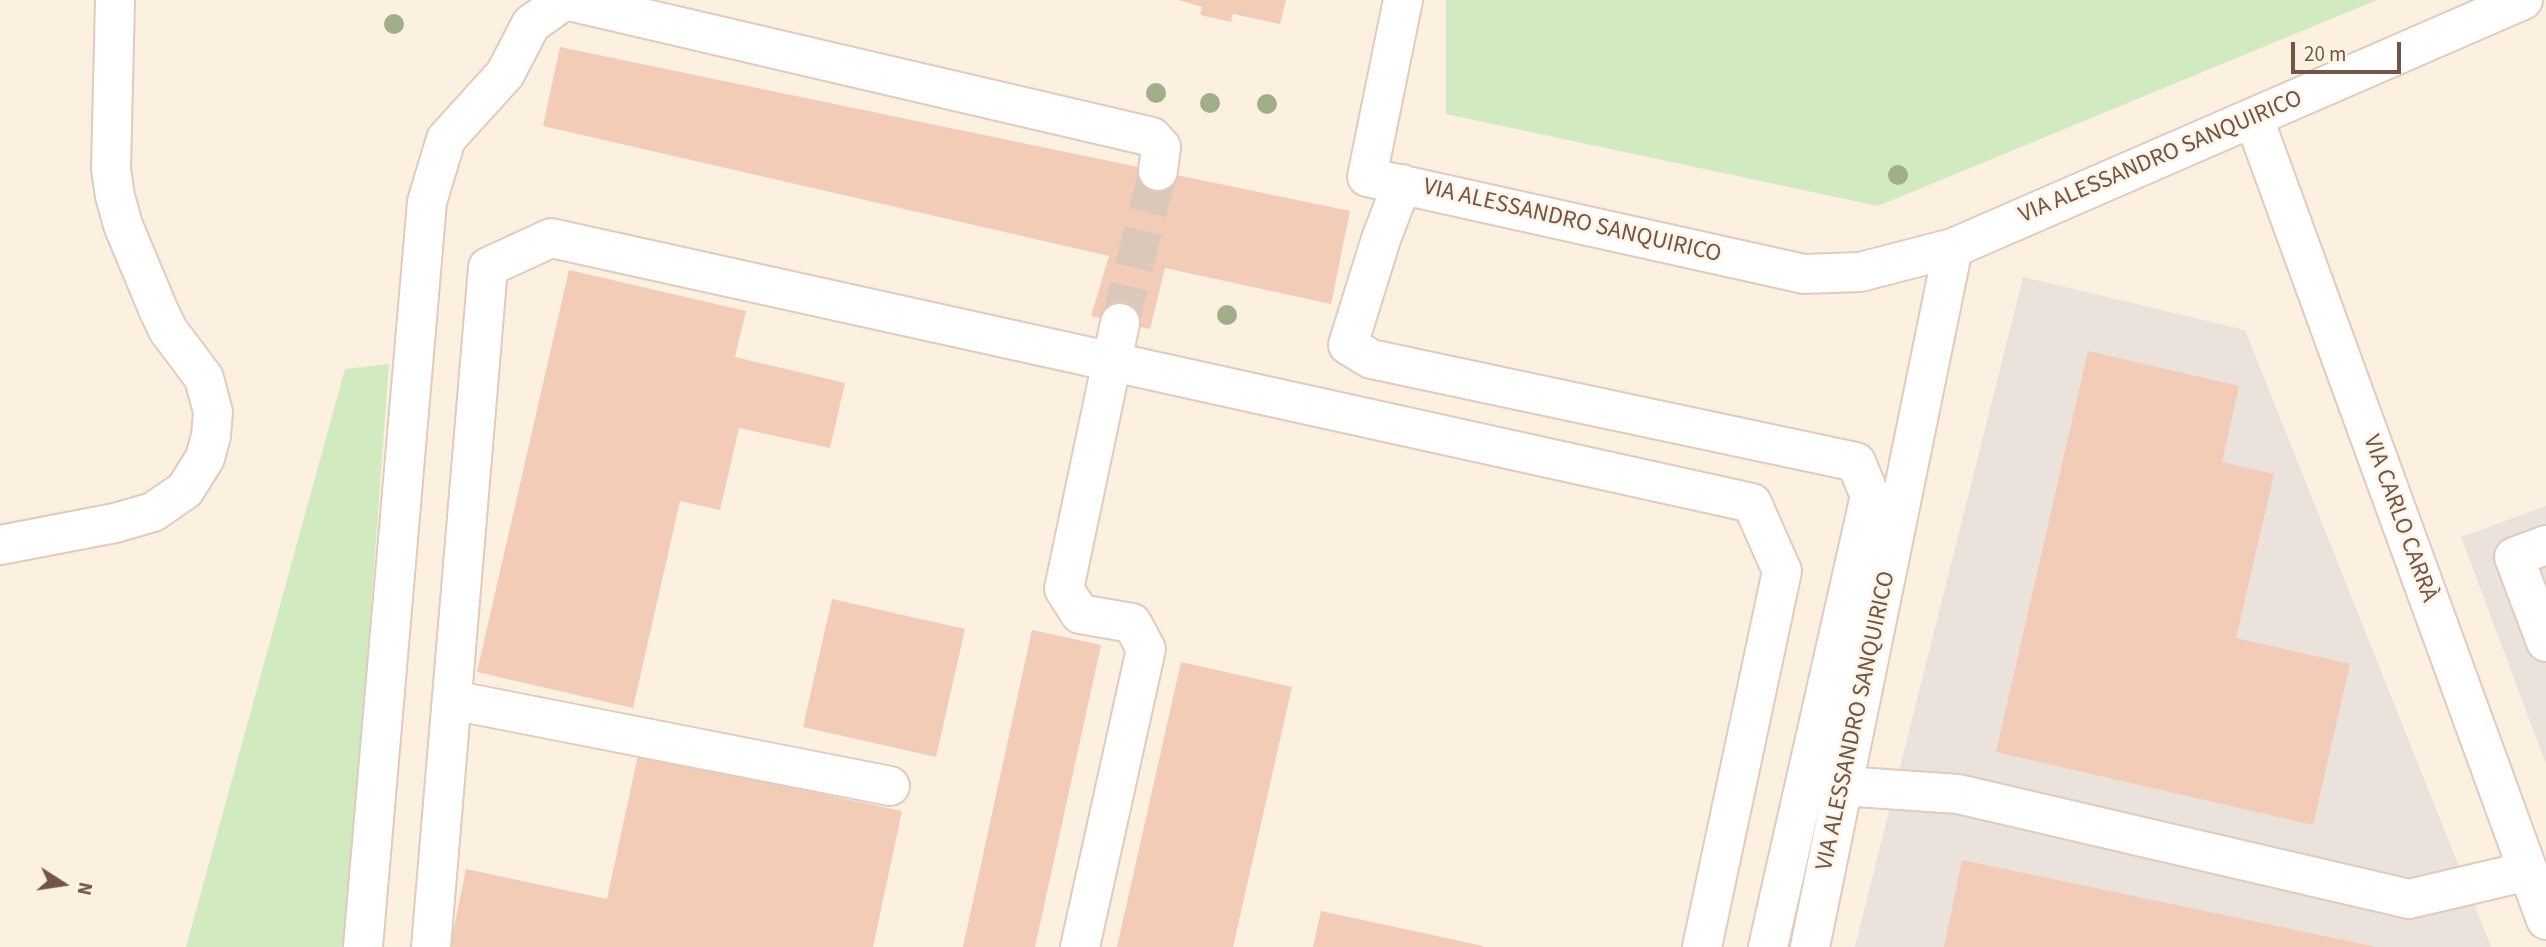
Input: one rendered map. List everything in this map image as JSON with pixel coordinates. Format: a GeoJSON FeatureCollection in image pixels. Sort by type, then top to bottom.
{"type":"FeatureCollection","features":[{"type":"Feature","properties":{"kind":"street"},"geometry":{"type":"LineString","coordinates":[[0,545],[115,523],[153,512],[185,490],[205,458],[211,436],[213,412],[204,378],[168,330],[123,225],[115,196],[111,169],[115,0]]}},
{"type":"Feature","properties":{"kind":"street"},"geometry":{"type":"LineString","coordinates":[[363,947],[428,202],[446,139],[505,74],[531,24],[565,0],[1131,132],[1152,137],[1161,147],[1158,171]]}},
{"type":"Feature","properties":{"kind":"street","name":"VIA ALESSANDRO SANQUIRICO"},"geometry":{"type":"LineString","coordinates":[[1403,0],[1367,177],[1804,274],[1860,272],[1953,248],[2523,0]]}},
{"type":"Feature","properties":{"kind":"street","name":"VIA CARLO CARRÀ"},"geometry":{"type":"LineString","coordinates":[[2254,119],[2546,920]]}},
{"type":"Feature","properties":{"kind":"street"},"geometry":{"type":"LineString","coordinates":[[1402,184],[1381,239],[1348,345],[1371,359],[1856,462],[1870,496],[1768,947]]}},
{"type":"Feature","properties":{"kind":"street"},"geometry":{"type":"LineString","coordinates":[[431,947],[488,267],[551,238],[1752,503],[1782,571],[1702,947]]}},
{"type":"Feature","properties":{"kind":"street","name":"VIA ALESSANDRO SANQUIRICO"},"geometry":{"type":"LineString","coordinates":[[1811,947],[1953,248]]}},
{"type":"Feature","properties":{"kind":"street"},"geometry":{"type":"LineString","coordinates":[[1080,947],[1146,649],[1132,623],[1080,614],[1064,589],[1120,323]]}},
{"type":"Feature","properties":{"kind":"street"},"geometry":{"type":"LineString","coordinates":[[2546,545],[2514,557],[2546,642]]}},
{"type":"Feature","properties":{"kind":"street"},"geometry":{"type":"LineString","coordinates":[[452,700],[890,786]]}},
{"type":"Feature","properties":{"kind":"street"},"geometry":{"type":"LineString","coordinates":[[1843,786],[1958,794],[2409,900],[2528,871]]}},
{"type":"Feature","properties":{"kind":"shaded area"},"geometry":{"type":"Polygon","coordinates":[[[2023,277],[2245,330],[2491,947],[1855,947],[2023,277]]]}},
{"type":"Feature","properties":{"kind":"shaded area"},"geometry":{"type":"Polygon","coordinates":[[[2546,506],[2546,764],[2461,537],[2546,506]]]}},
{"type":"Feature","properties":{"kind":"green space"},"geometry":{"type":"Polygon","coordinates":[[[1446,0],[2377,0],[1878,206],[1446,114],[1446,0]]]}},
{"type":"Feature","properties":{"kind":"green space"},"geometry":{"type":"Polygon","coordinates":[[[389,364],[346,947],[186,947],[345,369],[389,364]]]}},
{"type":"Feature","properties":{"kind":"building"},"geometry":{"type":"Polygon","coordinates":[[[1179,0],[1286,0],[1280,24],[1233,14],[1231,22],[1200,15],[1202,7],[1179,0]]]}},
{"type":"Feature","properties":{"kind":"building"},"geometry":{"type":"Polygon","coordinates":[[[560,47],[1350,211],[1331,304],[1165,268],[1150,329],[1091,316],[1109,256],[543,126],[560,47]]]}},
{"type":"Feature","properties":{"kind":"building"},"geometry":{"type":"Polygon","coordinates":[[[569,270],[746,311],[735,357],[845,383],[830,448],[739,428],[720,510],[680,501],[633,708],[477,672],[569,270]]]}},
{"type":"Feature","properties":{"kind":"building"},"geometry":{"type":"Polygon","coordinates":[[[2088,351],[2239,386],[2222,462],[2274,474],[2236,638],[2350,664],[2313,825],[1996,752],[2088,351]]]}},
{"type":"Feature","properties":{"kind":"building"},"geometry":{"type":"Polygon","coordinates":[[[832,599],[965,629],[936,757],[803,727],[832,599]]]}},
{"type":"Feature","properties":{"kind":"building"},"geometry":{"type":"Polygon","coordinates":[[[1032,630],[1101,645],[1035,947],[963,947],[1032,630]]]}},
{"type":"Feature","properties":{"kind":"building"},"geometry":{"type":"Polygon","coordinates":[[[1181,662],[1292,687],[1233,947],[1117,947],[1181,662]]]}},
{"type":"Feature","properties":{"kind":"building"},"geometry":{"type":"Polygon","coordinates":[[[638,755],[902,811],[873,947],[450,947],[466,869],[607,899],[638,755]]]}},
{"type":"Feature","properties":{"kind":"building"},"geometry":{"type":"Polygon","coordinates":[[[1962,860],[2372,946],[2372,947],[1944,947],[1962,860]]]}},
{"type":"Feature","properties":{"kind":"building"},"geometry":{"type":"Polygon","coordinates":[[[1321,911],[1483,946],[1313,947],[1321,911]]]}},
{"type":"Feature","properties":{"kind":"tunnel"},"geometry":{"type":"LineString","coordinates":[[1120,323],[1158,171]]}}]}
